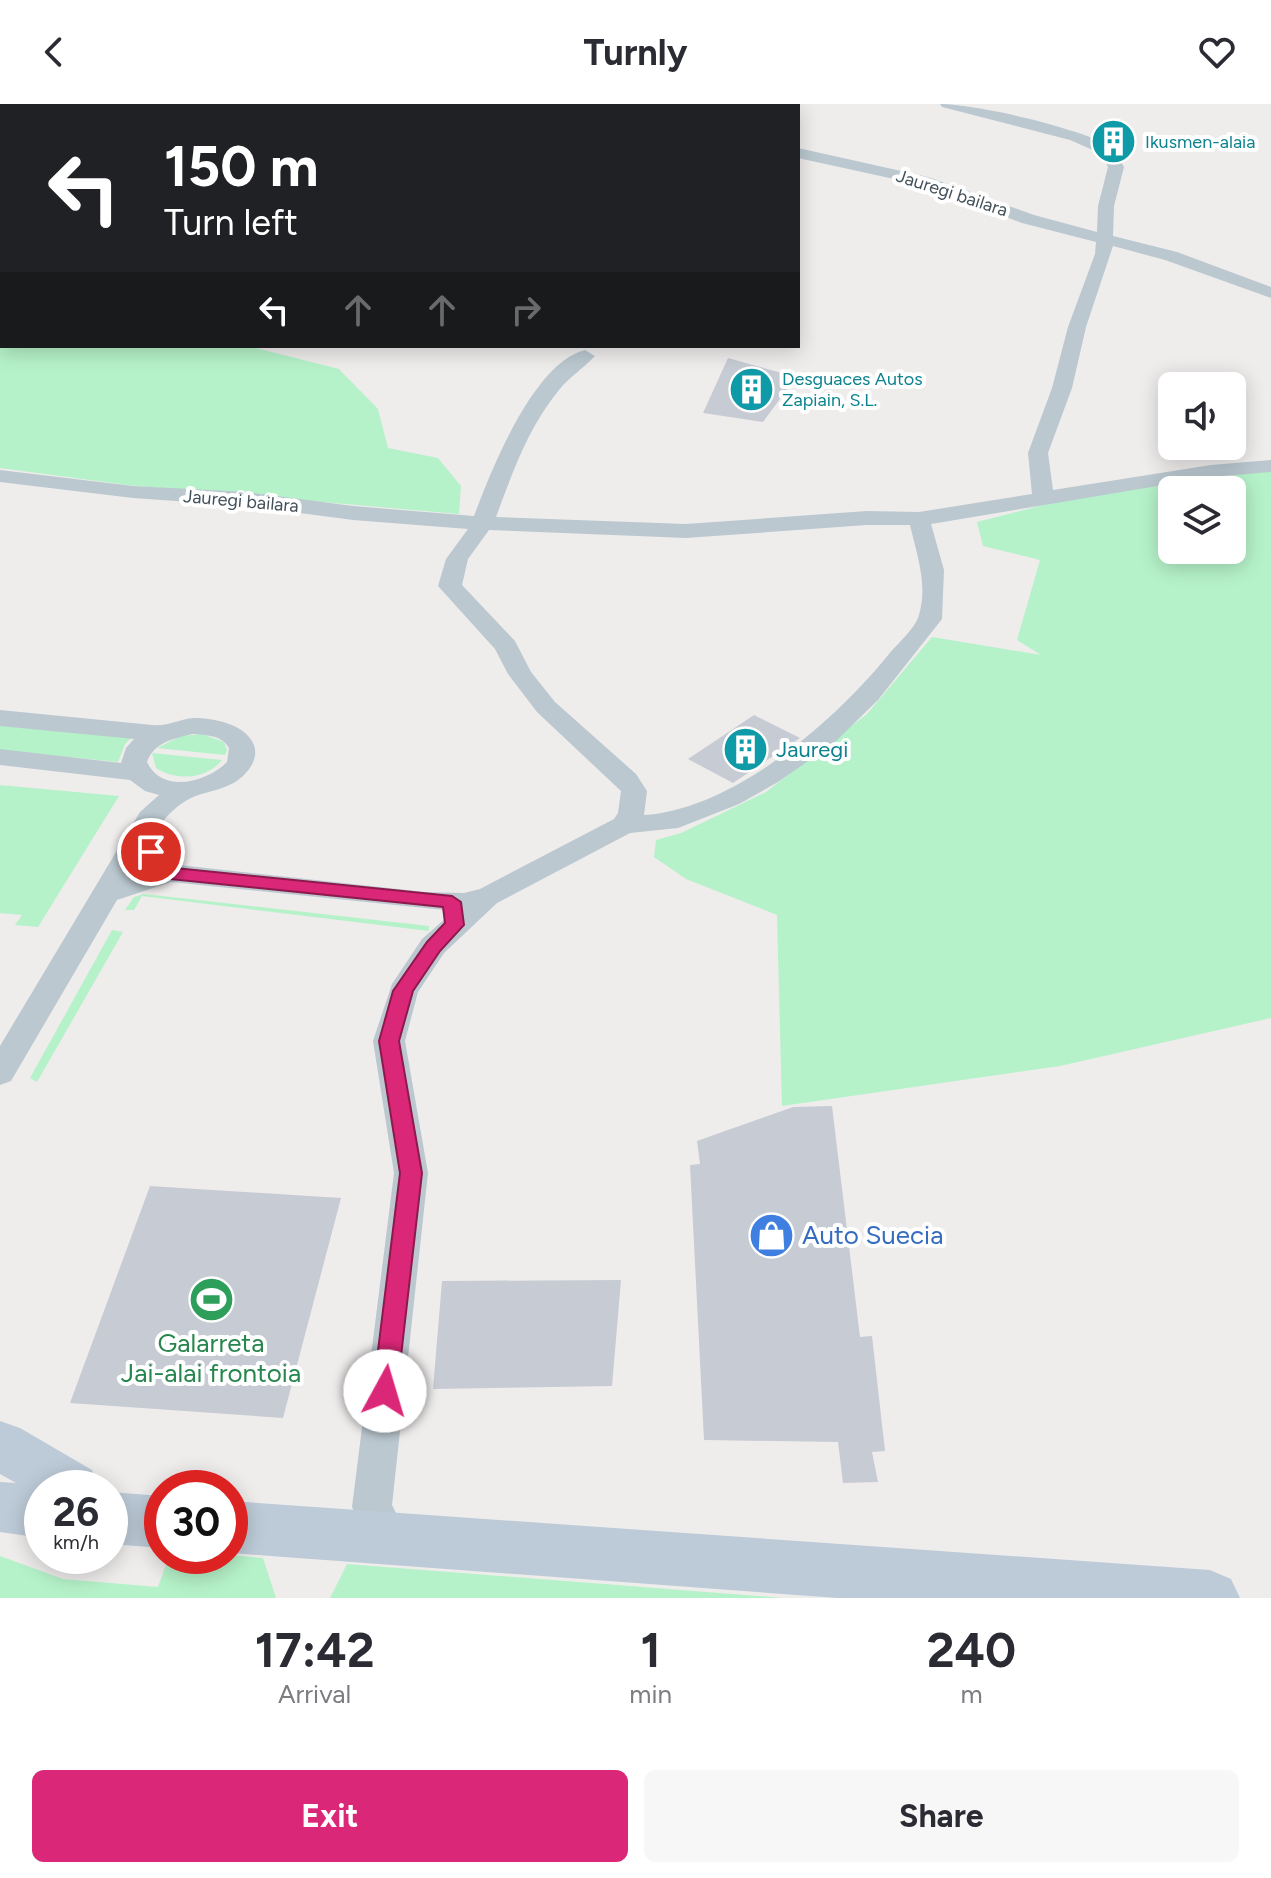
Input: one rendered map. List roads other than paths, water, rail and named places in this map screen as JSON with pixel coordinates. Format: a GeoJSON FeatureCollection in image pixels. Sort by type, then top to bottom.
{"type":"FeatureCollection","features":[{"type":"Feature","properties":{"kind":"main road"},"geometry":{"type":"LineString","coordinates":[[0,1445],[42,1470]]}},
{"type":"Feature","properties":{"kind":"main road"},"geometry":{"type":"LineString","coordinates":[[0,1507],[24,1510]]}},
{"type":"Feature","properties":{"kind":"main road"},"geometry":{"type":"LineString","coordinates":[[248,1528],[1210,1598]]}},
{"type":"Feature","properties":{"kind":"street"},"geometry":{"type":"LineString","coordinates":[[947,104],[1075,137],[1108,151],[1116,167],[1106,206],[1100,269],[1077,327],[1062,388],[1038,453],[1043,498]]}},
{"type":"Feature","properties":{"kind":"street","name":"Jauregi bailara"},"geometry":{"type":"LineString","coordinates":[[800,153],[922,180],[1028,219],[1171,256],[1271,293]]}},
{"type":"Feature","properties":{"kind":"street"},"geometry":{"type":"LineString","coordinates":[[585,356],[574,360],[558,375],[504,462],[482,523],[449,573],[450,586],[506,646],[520,674],[546,707],[627,780],[634,791],[632,813],[624,825]]}},
{"type":"Feature","properties":{"kind":"street","name":"Jauregi bailara"},"geometry":{"type":"LineString","coordinates":[[0,476],[133,492],[247,499],[353,513],[482,523],[686,531],[867,518],[919,519],[1211,471],[1271,466]]}},
{"type":"Feature","properties":{"kind":"street"},"geometry":{"type":"LineString","coordinates":[[389,1539],[372,1507],[411,1173],[389,1041],[403,991],[447,922],[489,896],[624,825],[668,822],[729,798],[769,776],[825,737],[869,695],[930,619],[933,570],[919,519]]}},
{"type":"Feature","properties":{"kind":"street"},"geometry":{"type":"LineString","coordinates":[[0,718],[160,734],[192,726],[210,727],[238,739],[243,750],[240,764],[229,775],[212,784],[185,789],[147,788],[0,757]]}},
{"type":"Feature","properties":{"kind":"street"},"geometry":{"type":"LineString","coordinates":[[0,1073],[141,832],[147,788],[133,763],[137,751],[160,734]]}},
{"type":"Feature","properties":{"kind":"street"},"geometry":{"type":"LineString","coordinates":[[141,832],[151,852],[170,873]]}},
{"type":"Feature","properties":{"kind":"street"},"geometry":{"type":"LineString","coordinates":[[104,894],[170,873],[447,922]]}},
{"type":"Feature","properties":{"kind":"place","name":"Ikusmen-alaia"},"geometry":{"type":"Point","coordinates":[1114,142]}},
{"type":"Feature","properties":{"kind":"place","name":"Desguaces Autos Zapiain, S.L."},"geometry":{"type":"Point","coordinates":[751,389]}},
{"type":"Feature","properties":{"kind":"place","name":"Jauregi"},"geometry":{"type":"Point","coordinates":[745,749]}},
{"type":"Feature","properties":{"kind":"place","name":"Auto Suecia"},"geometry":{"type":"Point","coordinates":[771,1235]}},
{"type":"Feature","properties":{"kind":"place","name":"Galarreta Jai-alai frontoia"},"geometry":{"type":"Point","coordinates":[211,1300]}}]}
